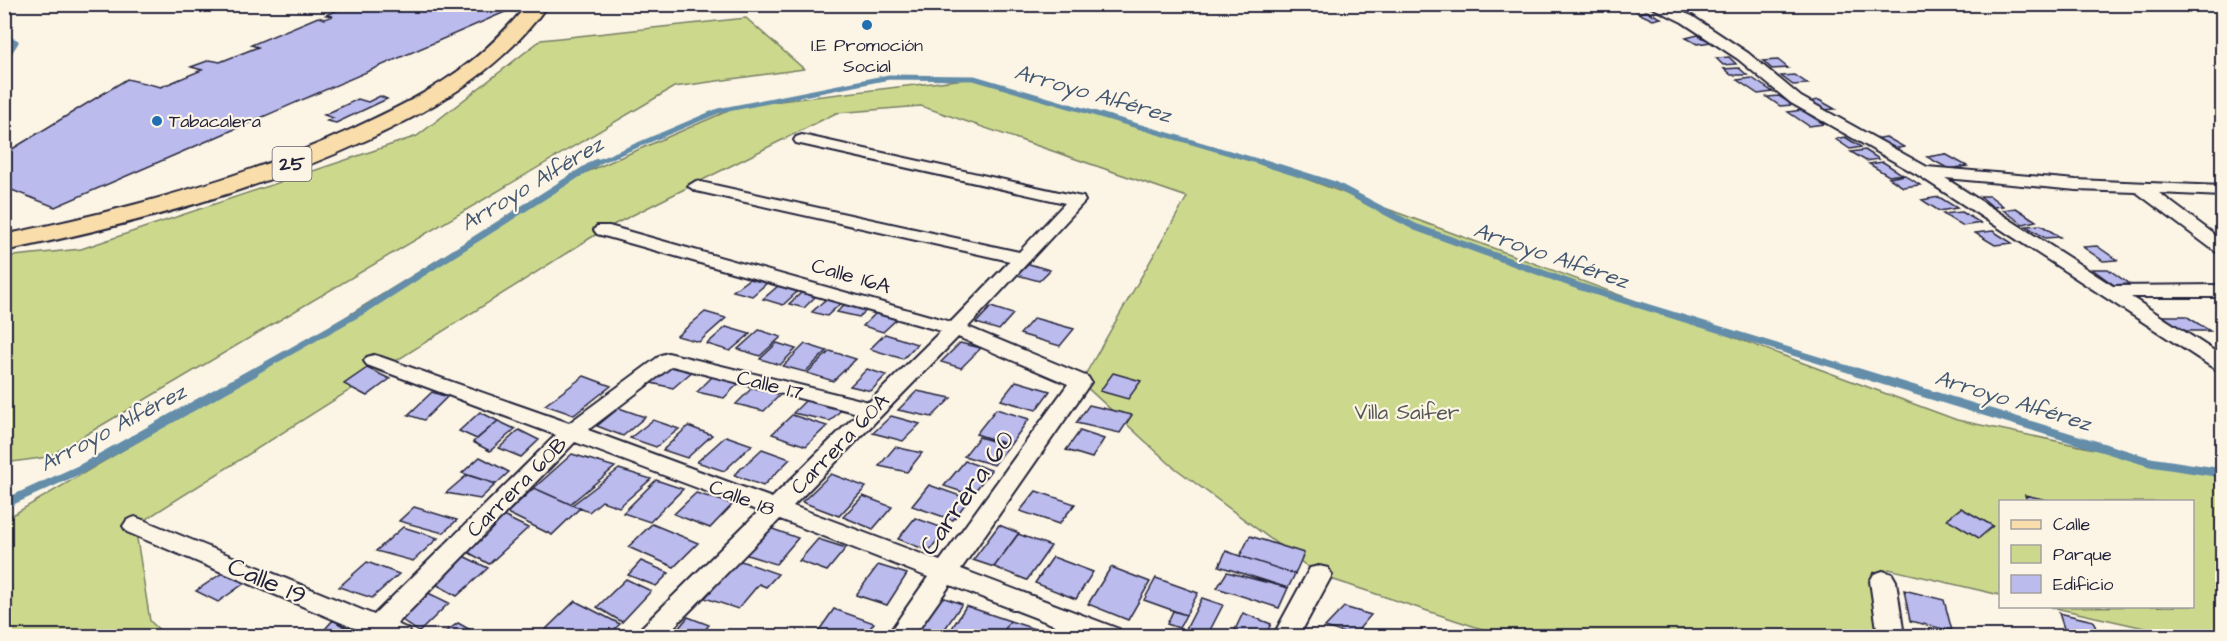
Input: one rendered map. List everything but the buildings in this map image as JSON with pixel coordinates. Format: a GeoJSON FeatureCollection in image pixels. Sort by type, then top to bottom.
{"type":"FeatureCollection","features":[{"type":"Feature","properties":{"kind":"main road","name":"25"},"geometry":{"type":"LineString","coordinates":[[4,243],[128,215],[228,187],[343,143],[446,89],[478,66],[508,39],[540,4]]}},
{"type":"Feature","properties":{"kind":"street"},"geometry":{"type":"LineString","coordinates":[[1651,4],[1687,19],[1743,56],[1796,100],[1924,172],[2223,364]]}},
{"type":"Feature","properties":{"kind":"street","name":"Carrera 60A"},"geometry":{"type":"LineString","coordinates":[[649,636],[776,511],[1077,201],[802,140]]}},
{"type":"Feature","properties":{"kind":"street"},"geometry":{"type":"LineString","coordinates":[[1924,172],[2076,185],[2223,191]]}},
{"type":"Feature","properties":{"kind":"street"},"geometry":{"type":"LineString","coordinates":[[696,186],[1023,258]]}},
{"type":"Feature","properties":{"kind":"street"},"geometry":{"type":"LineString","coordinates":[[2141,188],[2223,248]]}},
{"type":"Feature","properties":{"kind":"street","name":"Calle 16A"},"geometry":{"type":"LineString","coordinates":[[603,230],[955,329],[1081,382]]}},
{"type":"Feature","properties":{"kind":"street"},"geometry":{"type":"LineString","coordinates":[[2110,292],[2223,291]]}},
{"type":"Feature","properties":{"kind":"street","name":"Calle 17"},"geometry":{"type":"LineString","coordinates":[[668,359],[872,410]]}},
{"type":"Feature","properties":{"kind":"street","name":"Carrera 60B"},"geometry":{"type":"LineString","coordinates":[[388,632],[573,431],[668,359]]}},
{"type":"Feature","properties":{"kind":"street","name":"Calle 18"},"geometry":{"type":"LineString","coordinates":[[374,362],[573,431],[776,511],[1110,636]]}},
{"type":"Feature","properties":{"kind":"street","name":"Carrera 60"},"geometry":{"type":"LineString","coordinates":[[900,636],[1081,382]]}},
{"type":"Feature","properties":{"kind":"street","name":"Calle 19"},"geometry":{"type":"LineString","coordinates":[[135,526],[388,632]]}},
{"type":"Feature","properties":{"kind":"street"},"geometry":{"type":"LineString","coordinates":[[1286,636],[1319,575]]}},
{"type":"Feature","properties":{"kind":"street"},"geometry":{"type":"LineString","coordinates":[[1883,581],[1891,636]]}},
{"type":"Feature","properties":{"kind":"green space"},"geometry":{"type":"Polygon","coordinates":[[[746,18],[804,69],[674,87],[48,457],[5,463],[5,257],[81,249],[417,136],[541,40],[746,18]]]}},
{"type":"Feature","properties":{"kind":"green space","name":"Villa Saifer"},"geometry":{"type":"Polygon","coordinates":[[[974,78],[1258,161],[1957,420],[2222,476],[2222,636],[2180,636],[2055,608],[2194,608],[2194,500],[1999,500],[1999,595],[1889,569],[1883,581],[1891,636],[1503,636],[1319,575],[1171,465],[1081,382],[1187,197],[921,106],[836,113],[603,230],[135,526],[150,621],[166,636],[5,636],[4,520],[281,357],[566,181],[739,106],[974,78]]]}},
{"type":"Feature","properties":{"kind":"waterway","name":"Arroyo Alférez"},"geometry":{"type":"LineString","coordinates":[[4,36],[16,42],[4,61]]}},
{"type":"Feature","properties":{"kind":"waterway","name":"Arroyo Alférez"},"geometry":{"type":"LineString","coordinates":[[596,163],[718,111],[889,77],[974,78],[1267,164]]}},
{"type":"Feature","properties":{"kind":"waterway","name":"Arroyo Alférez"},"geometry":{"type":"LineString","coordinates":[[1262,162],[1335,185],[1415,227],[1581,287],[1861,373]]}},
{"type":"Feature","properties":{"kind":"waterway","name":"Arroyo Alférez"},"geometry":{"type":"LineString","coordinates":[[252,373],[364,310],[596,163]]}},
{"type":"Feature","properties":{"kind":"waterway","name":"Arroyo Alférez"},"geometry":{"type":"LineString","coordinates":[[4,504],[83,468],[254,372]]}},
{"type":"Feature","properties":{"kind":"waterway","name":"Arroyo Alférez"},"geometry":{"type":"LineString","coordinates":[[1856,372],[2150,462],[2222,473]]}},
{"type":"Feature","properties":{"kind":"place","name":"I.E Promoción Social"},"geometry":{"type":"Point","coordinates":[867,25]}},
{"type":"Feature","properties":{"kind":"place","name":"Tabacalera"},"geometry":{"type":"Point","coordinates":[157,121]}}]}
